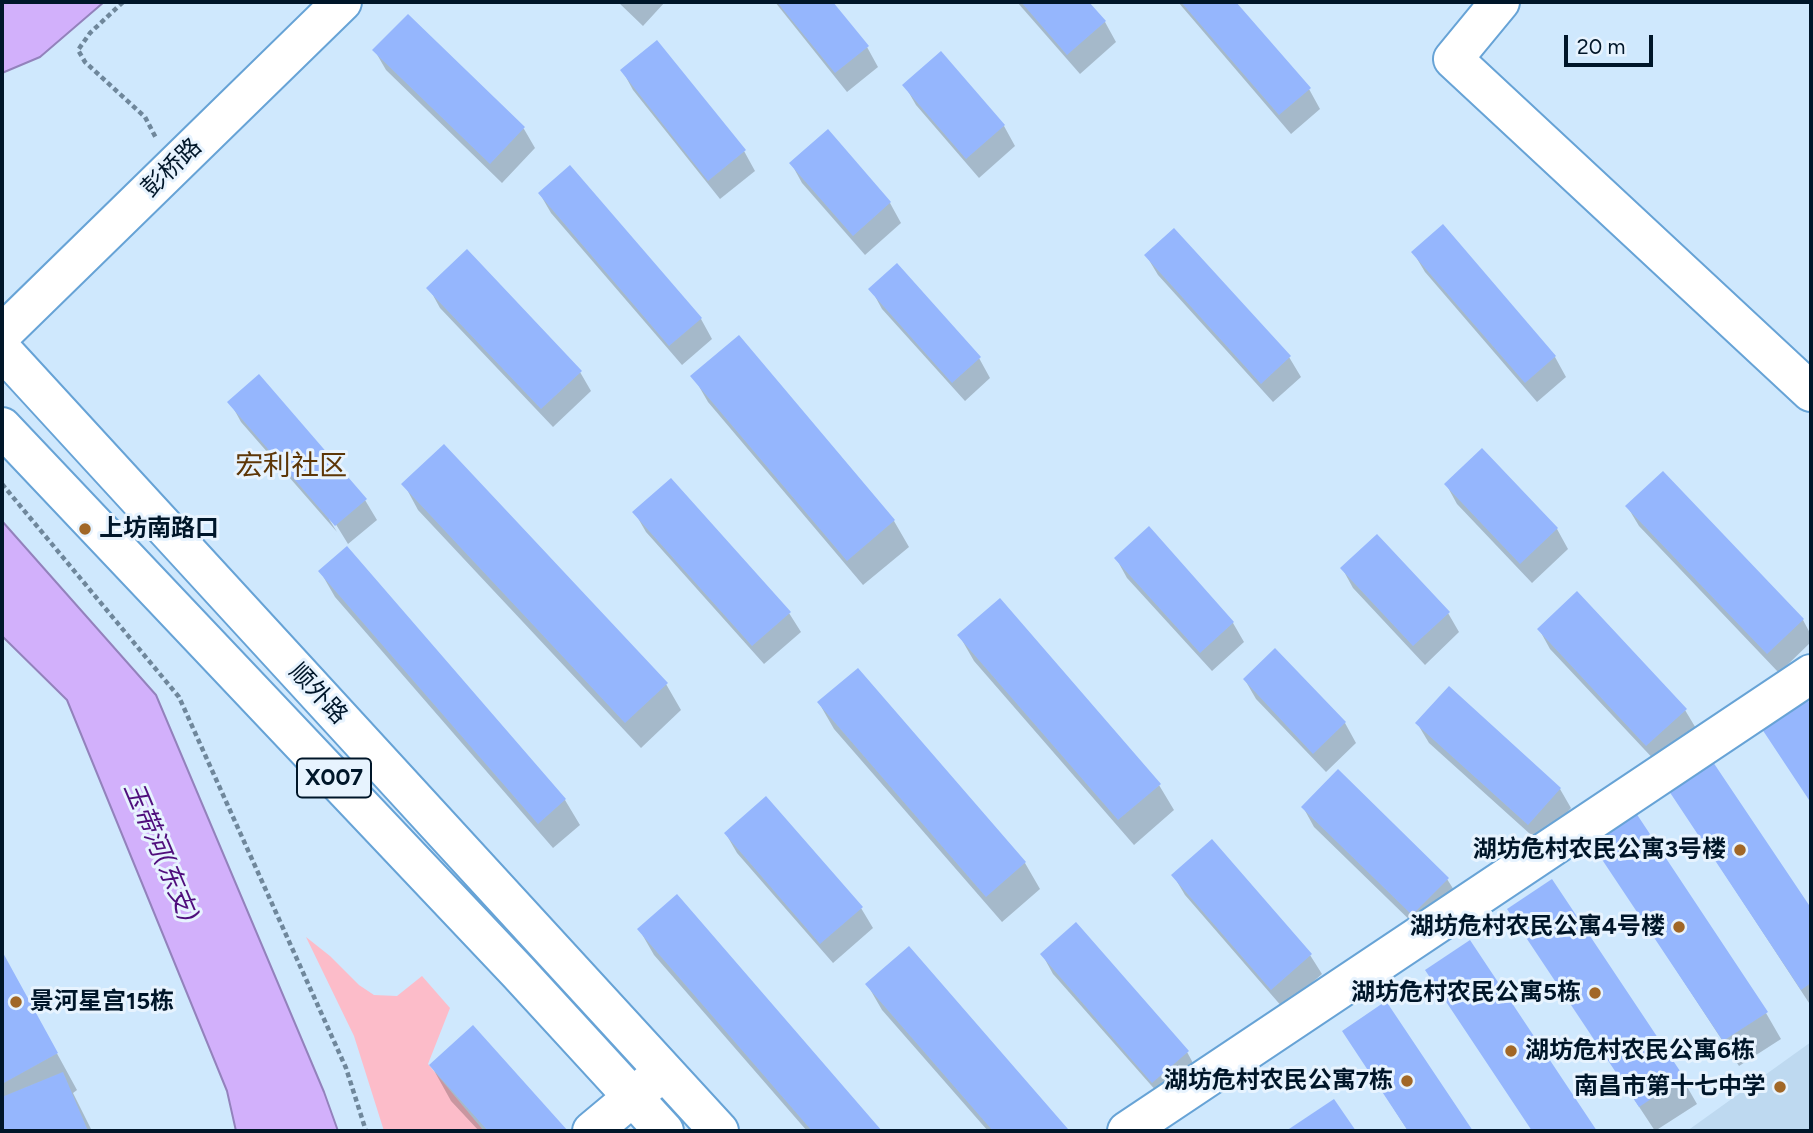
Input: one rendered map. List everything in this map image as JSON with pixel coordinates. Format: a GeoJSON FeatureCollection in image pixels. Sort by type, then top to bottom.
{"type":"FeatureCollection","features":[{"type":"Feature","properties":{"kind":"main road","name":"彭桥路"},"geometry":{"type":"LineString","coordinates":[[2,334],[342,2]]}},
{"type":"Feature","properties":{"kind":"main road"},"geometry":{"type":"LineString","coordinates":[[1500,2],[1452,59],[1811,392]]}},
{"type":"Feature","properties":{"kind":"main road","name":"顺外路"},"geometry":{"type":"LineString","coordinates":[[2,350],[719,1131]]}},
{"type":"Feature","properties":{"kind":"main road","name":"顺外路"},"geometry":{"type":"LineString","coordinates":[[2,427],[508,962],[664,1131]]}},
{"type":"Feature","properties":{"kind":"main road"},"geometry":{"type":"LineString","coordinates":[[1127,1131],[1811,674]]}},
{"type":"Feature","properties":{"kind":"main road"},"geometry":{"type":"LineString","coordinates":[[592,1131],[664,1072]]}},
{"type":"Feature","properties":{"kind":"path"},"geometry":{"type":"LineString","coordinates":[[123,2],[90,33],[78,50],[85,62],[145,117],[158,142],[160,180]]}},
{"type":"Feature","properties":{"kind":"path"},"geometry":{"type":"LineString","coordinates":[[2,484],[179,697],[346,1068],[366,1131]]}},
{"type":"Feature","properties":{"kind":"shaded area"},"geometry":{"type":"Polygon","coordinates":[[[306,937],[359,985],[374,995],[397,996],[422,976],[450,1008],[428,1064],[484,1131],[384,1131],[354,1036],[306,937]]]}},
{"type":"Feature","properties":{"kind":"shaded area","name":"南昌市第十七中学"},"geometry":{"type":"Polygon","coordinates":[[[1811,1042],[1811,1131],[1687,1131],[1811,1042]]]}},
{"type":"Feature","properties":{"kind":"water"},"geometry":{"type":"Polygon","coordinates":[[[2,2],[104,2],[40,57],[2,73],[2,2]]]}},
{"type":"Feature","properties":{"kind":"water","name":"玉带河(东支)"},"geometry":{"type":"Polygon","coordinates":[[[2,521],[156,695],[324,1092],[338,1131],[236,1131],[227,1091],[67,700],[2,636],[2,521]]]}},
{"type":"Feature","properties":{"kind":"building"},"geometry":{"type":"Polygon","coordinates":[[[777,2],[833,2],[869,46],[835,73],[777,2]]]}},
{"type":"Feature","properties":{"kind":"building"},"geometry":{"type":"Polygon","coordinates":[[[1021,2],[1089,2],[1106,21],[1067,55],[1021,2]]]}},
{"type":"Feature","properties":{"kind":"building"},"geometry":{"type":"Polygon","coordinates":[[[1181,2],[1236,2],[1311,88],[1279,115],[1181,2]]]}},
{"type":"Feature","properties":{"kind":"building"},"geometry":{"type":"Polygon","coordinates":[[[408,14],[525,127],[490,164],[372,50],[408,14]]]}},
{"type":"Feature","properties":{"kind":"building"},"geometry":{"type":"Polygon","coordinates":[[[657,40],[746,150],[708,181],[620,70],[657,40]]]}},
{"type":"Feature","properties":{"kind":"building"},"geometry":{"type":"Polygon","coordinates":[[[941,51],[1005,125],[966,159],[902,85],[941,51]]]}},
{"type":"Feature","properties":{"kind":"building"},"geometry":{"type":"Polygon","coordinates":[[[828,129],[891,202],[853,236],[789,163],[828,129]]]}},
{"type":"Feature","properties":{"kind":"building"},"geometry":{"type":"Polygon","coordinates":[[[570,165],[702,318],[669,346],[538,193],[570,165]]]}},
{"type":"Feature","properties":{"kind":"building"},"geometry":{"type":"Polygon","coordinates":[[[1443,224],[1556,356],[1525,383],[1411,252],[1443,224]]]}},
{"type":"Feature","properties":{"kind":"building"},"geometry":{"type":"Polygon","coordinates":[[[1174,228],[1291,356],[1261,384],[1144,255],[1174,228]]]}},
{"type":"Feature","properties":{"kind":"building"},"geometry":{"type":"Polygon","coordinates":[[[467,249],[582,371],[541,409],[426,288],[467,249]]]}},
{"type":"Feature","properties":{"kind":"building"},"geometry":{"type":"Polygon","coordinates":[[[897,263],[981,357],[952,383],[868,289],[897,263]]]}},
{"type":"Feature","properties":{"kind":"building"},"geometry":{"type":"Polygon","coordinates":[[[739,335],[895,520],[847,561],[690,376],[739,335]]]}},
{"type":"Feature","properties":{"kind":"building"},"geometry":{"type":"Polygon","coordinates":[[[259,374],[367,499],[335,526],[227,402],[259,374]]]}},
{"type":"Feature","properties":{"kind":"building"},"geometry":{"type":"Polygon","coordinates":[[[444,444],[668,683],[625,723],[401,484],[444,444]]]}},
{"type":"Feature","properties":{"kind":"building"},"geometry":{"type":"Polygon","coordinates":[[[1482,448],[1558,528],[1520,564],[1444,484],[1482,448]]]}},
{"type":"Feature","properties":{"kind":"building"},"geometry":{"type":"Polygon","coordinates":[[[1663,471],[1804,619],[1767,654],[1625,506],[1663,471]]]}},
{"type":"Feature","properties":{"kind":"building"},"geometry":{"type":"Polygon","coordinates":[[[671,478],[791,612],[752,646],[632,512],[671,478]]]}},
{"type":"Feature","properties":{"kind":"building"},"geometry":{"type":"Polygon","coordinates":[[[1149,526],[1234,622],[1200,653],[1114,558],[1149,526]]]}},
{"type":"Feature","properties":{"kind":"building"},"geometry":{"type":"Polygon","coordinates":[[[1377,534],[1450,612],[1413,646],[1340,568],[1377,534]]]}},
{"type":"Feature","properties":{"kind":"building"},"geometry":{"type":"Polygon","coordinates":[[[347,546],[566,799],[538,824],[318,571],[347,546]]]}},
{"type":"Feature","properties":{"kind":"building"},"geometry":{"type":"Polygon","coordinates":[[[1577,591],[1687,709],[1646,746],[1537,629],[1577,591]]]}},
{"type":"Feature","properties":{"kind":"building"},"geometry":{"type":"Polygon","coordinates":[[[1000,598],[1161,784],[1118,820],[957,635],[1000,598]]]}},
{"type":"Feature","properties":{"kind":"building"},"geometry":{"type":"Polygon","coordinates":[[[1275,648],[1346,722],[1313,754],[1243,679],[1275,648]]]}},
{"type":"Feature","properties":{"kind":"building"},"geometry":{"type":"Polygon","coordinates":[[[858,668],[1026,862],[986,897],[817,702],[858,668]]]}},
{"type":"Feature","properties":{"kind":"building"},"geometry":{"type":"Polygon","coordinates":[[[1449,686],[1561,788],[1528,825],[1415,723],[1449,686]]]}},
{"type":"Feature","properties":{"kind":"building"},"geometry":{"type":"Polygon","coordinates":[[[1804,694],[1811,705],[1811,803],[1758,723],[1804,694]]]}},
{"type":"Feature","properties":{"kind":"building","name":"湖坊危村农民公寓3号楼"},"geometry":{"type":"Polygon","coordinates":[[[1713,762],[1811,908],[1811,983],[1801,990],[1669,791],[1713,762]]]}},
{"type":"Feature","properties":{"kind":"building"},"geometry":{"type":"Polygon","coordinates":[[[1338,769],[1449,878],[1412,915],[1301,807],[1338,769]]]}},
{"type":"Feature","properties":{"kind":"building"},"geometry":{"type":"Polygon","coordinates":[[[766,796],[863,907],[820,944],[724,833],[766,796]]]}},
{"type":"Feature","properties":{"kind":"building","name":"湖坊危村农民公寓4号楼"},"geometry":{"type":"Polygon","coordinates":[[[1636,813],[1768,1012],[1723,1041],[1591,843],[1636,813]]]}},
{"type":"Feature","properties":{"kind":"building"},"geometry":{"type":"Polygon","coordinates":[[[1212,839],[1312,954],[1271,990],[1171,875],[1212,839]]]}},
{"type":"Feature","properties":{"kind":"building","name":"湖坊危村农民公寓5栋"},"geometry":{"type":"Polygon","coordinates":[[[1552,879],[1684,1077],[1639,1107],[1507,909],[1552,879]]]}},
{"type":"Feature","properties":{"kind":"building"},"geometry":{"type":"Polygon","coordinates":[[[677,894],[882,1131],[812,1131],[637,929],[677,894]]]}},
{"type":"Feature","properties":{"kind":"building"},"geometry":{"type":"Polygon","coordinates":[[[1076,922],[1189,1051],[1152,1083],[1040,954],[1076,922]]]}},
{"type":"Feature","properties":{"kind":"building","name":"湖坊危村农民公寓6栋"},"geometry":{"type":"Polygon","coordinates":[[[1470,940],[1597,1131],[1532,1131],[1425,970],[1470,940]]]}},
{"type":"Feature","properties":{"kind":"building"},"geometry":{"type":"Polygon","coordinates":[[[909,946],[1068,1129],[1066,1131],[993,1131],[865,984],[909,946]]]}},
{"type":"Feature","properties":{"kind":"building","name":"景河星宫15栋"},"geometry":{"type":"Polygon","coordinates":[[[2,951],[58,1053],[2,1084],[2,951]]]}},
{"type":"Feature","properties":{"kind":"building","name":"湖坊危村农民公寓7栋"},"geometry":{"type":"Polygon","coordinates":[[[1386,1001],[1473,1131],[1408,1131],[1342,1031],[1386,1001]]]}},
{"type":"Feature","properties":{"kind":"building"},"geometry":{"type":"Polygon","coordinates":[[[473,1025],[568,1131],[488,1131],[429,1065],[473,1025]]]}},
{"type":"Feature","properties":{"kind":"building"},"geometry":{"type":"Polygon","coordinates":[[[63,1072],[88,1131],[2,1131],[2,1097],[63,1072]]]}},
{"type":"Feature","properties":{"kind":"building"},"geometry":{"type":"Polygon","coordinates":[[[1334,1099],[1356,1131],[1289,1129],[1334,1099]]]}},
{"type":"Feature","properties":{"kind":"place","name":"上坊南路口"},"geometry":{"type":"Point","coordinates":[85,529]}},
{"type":"Feature","properties":{"kind":"place","name":"湖坊危村农民公寓3号楼"},"geometry":{"type":"Point","coordinates":[1740,850]}},
{"type":"Feature","properties":{"kind":"place","name":"湖坊危村农民公寓4号楼"},"geometry":{"type":"Point","coordinates":[1679,927]}},
{"type":"Feature","properties":{"kind":"place","name":"湖坊危村农民公寓5栋"},"geometry":{"type":"Point","coordinates":[1595,993]}},
{"type":"Feature","properties":{"kind":"place","name":"景河星宫15栋"},"geometry":{"type":"Point","coordinates":[16,1002]}},
{"type":"Feature","properties":{"kind":"place","name":"湖坊危村农民公寓6栋"},"geometry":{"type":"Point","coordinates":[1511,1051]}},
{"type":"Feature","properties":{"kind":"place","name":"湖坊危村农民公寓7栋"},"geometry":{"type":"Point","coordinates":[1407,1081]}},
{"type":"Feature","properties":{"kind":"place","name":"南昌市第十七中学"},"geometry":{"type":"Point","coordinates":[1780,1087]}},
{"type":"Feature","properties":{"kind":"district","name":"宏利社区"},"geometry":{"type":"Point","coordinates":[291,467]}}]}
